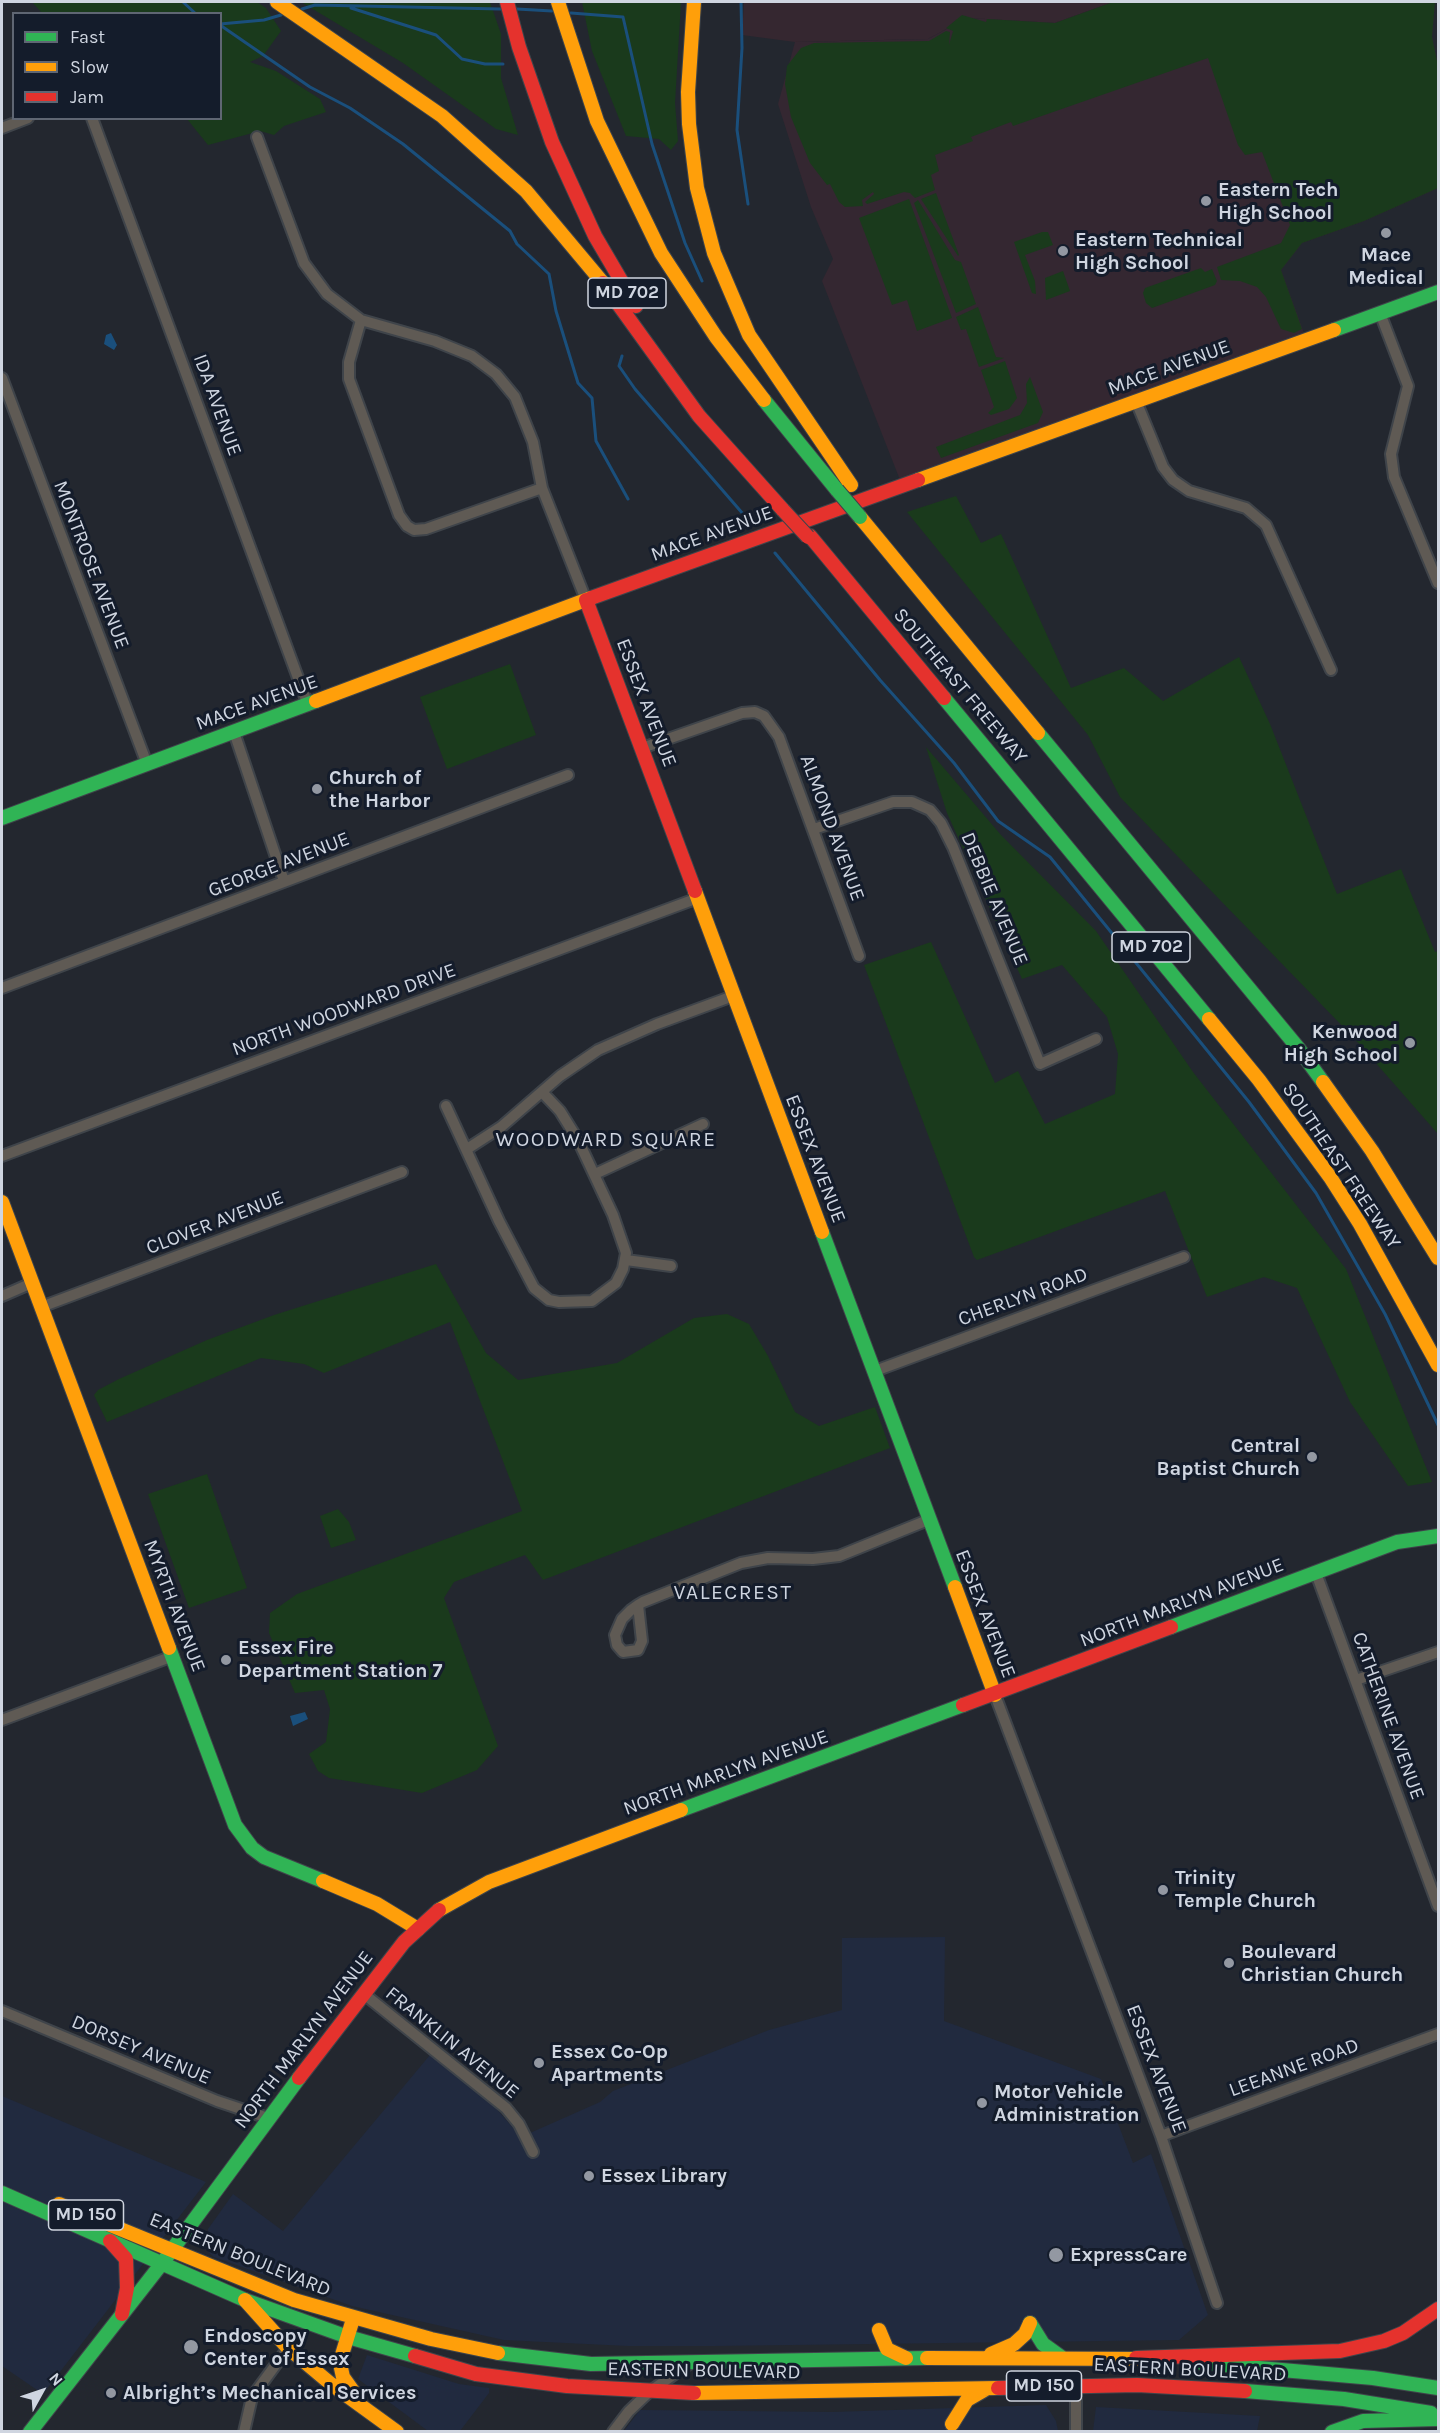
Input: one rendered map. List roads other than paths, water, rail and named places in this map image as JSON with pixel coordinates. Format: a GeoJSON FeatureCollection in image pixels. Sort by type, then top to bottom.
{"type":"FeatureCollection","features":[{"type":"Feature","properties":{"kind":"main road"},"geometry":{"type":"LineString","coordinates":[[277,2],[456,128],[526,191],[599,278],[699,416],[785,509]]}},
{"type":"Feature","properties":{"kind":"main road","name":"SOUTHEAST FREEWAY"},"geometry":{"type":"LineString","coordinates":[[507,2],[536,100],[564,170],[620,281],[706,410],[785,509],[826,555],[1260,1080],[1324,1168],[1360,1224],[1438,1365]]}},
{"type":"Feature","properties":{"kind":"main road","name":"MD 702"},"geometry":{"type":"LineString","coordinates":[[558,2],[597,121],[638,210],[672,270],[716,337],[837,490],[866,515]]}},
{"type":"Feature","properties":{"kind":"main road"},"geometry":{"type":"LineString","coordinates":[[694,2],[688,92],[692,157],[706,226],[720,271],[736,308],[763,359],[851,485],[866,515]]}},
{"type":"Feature","properties":{"kind":"main road","name":"MACE AVENUE"},"geometry":{"type":"LineString","coordinates":[[2,818],[586,600],[1438,292]]}},
{"type":"Feature","properties":{"kind":"main road","name":"SOUTHEAST FREEWAY"},"geometry":{"type":"LineString","coordinates":[[866,515],[948,623],[1299,1049],[1372,1151],[1438,1258]]}},
{"type":"Feature","properties":{"kind":"main road","name":"ESSEX AVENUE"},"geometry":{"type":"LineString","coordinates":[[586,600],[995,1695]]}},
{"type":"Feature","properties":{"kind":"main road","name":"MYRTH AVENUE"},"geometry":{"type":"LineString","coordinates":[[2,1202],[230,1814],[252,1848],[279,1865],[376,1904],[418,1929]]}},
{"type":"Feature","properties":{"kind":"main road","name":"NORTH MARLYN AVENUE"},"geometry":{"type":"LineString","coordinates":[[30,2432],[163,2262],[268,2118],[404,1942],[456,1899],[489,1882],[995,1695],[1397,1542],[1438,1536]]}},
{"type":"Feature","properties":{"kind":"main road","name":"EASTERN BOULEVARD"},"geometry":{"type":"LineString","coordinates":[[2,2180],[171,2249],[225,2274],[353,2319],[431,2339],[505,2354],[591,2364],[986,2357],[1136,2358],[1323,2373],[1438,2388]]}},
{"type":"Feature","properties":{"kind":"main road","name":"EASTERN BOULEVARD"},"geometry":{"type":"LineString","coordinates":[[2,2193],[245,2300],[348,2337],[477,2374],[567,2386],[649,2392],[923,2390],[1076,2385],[1266,2392],[1344,2399],[1438,2414]]}},
{"type":"Feature","properties":{"kind":"main road"},"geometry":{"type":"LineString","coordinates":[[104,2236],[126,2259],[128,2288],[122,2314]]}},
{"type":"Feature","properties":{"kind":"main road"},"geometry":{"type":"LineString","coordinates":[[245,2300],[288,2348],[397,2432]]}},
{"type":"Feature","properties":{"kind":"main road"},"geometry":{"type":"LineString","coordinates":[[1136,2358],[1340,2351],[1384,2341],[1403,2333],[1438,2309]]}},
{"type":"Feature","properties":{"kind":"main road"},"geometry":{"type":"LineString","coordinates":[[353,2319],[341,2358],[343,2377],[368,2410]]}},
{"type":"Feature","properties":{"kind":"main road"},"geometry":{"type":"LineString","coordinates":[[986,2357],[1014,2344],[1025,2334],[1030,2323],[1043,2344],[1061,2357]]}},
{"type":"Feature","properties":{"kind":"main road"},"geometry":{"type":"LineString","coordinates":[[879,2330],[887,2349],[895,2355],[908,2358]]}},
{"type":"Feature","properties":{"kind":"main road"},"geometry":{"type":"LineString","coordinates":[[923,2390],[944,2401],[952,2424],[967,2400],[989,2387]]}},
{"type":"Feature","properties":{"kind":"main road"},"geometry":{"type":"LineString","coordinates":[[1332,2432],[1363,2421],[1438,2419]]}},
{"type":"Feature","properties":{"kind":"street"},"geometry":{"type":"LineString","coordinates":[[2,128],[23,120]]}},
{"type":"Feature","properties":{"kind":"street","name":"IDA AVENUE"},"geometry":{"type":"LineString","coordinates":[[93,120],[308,705]]}},
{"type":"Feature","properties":{"kind":"street","name":"ESSEX AVENUE"},"geometry":{"type":"LineString","coordinates":[[257,137],[304,263],[327,294],[361,320],[461,351],[496,374],[511,391],[522,410],[533,442],[542,488],[586,600]]}},
{"type":"Feature","properties":{"kind":"street"},"geometry":{"type":"LineString","coordinates":[[1380,313],[1408,386],[1391,454],[1394,477],[1438,584]]}},
{"type":"Feature","properties":{"kind":"street"},"geometry":{"type":"LineString","coordinates":[[361,320],[349,362],[349,379],[399,515],[407,526],[414,530],[426,529],[542,488]]}},
{"type":"Feature","properties":{"kind":"street","name":"MONTROSE AVENUE"},"geometry":{"type":"LineString","coordinates":[[2,378],[147,764]]}},
{"type":"Feature","properties":{"kind":"street"},"geometry":{"type":"LineString","coordinates":[[1136,401],[1163,467],[1173,480],[1189,491],[1246,508],[1266,525],[1331,670]]}},
{"type":"Feature","properties":{"kind":"street","name":"ALMOND AVENUE"},"geometry":{"type":"LineString","coordinates":[[642,748],[742,713],[754,712],[764,717],[778,737],[814,829],[859,956]]}},
{"type":"Feature","properties":{"kind":"street"},"geometry":{"type":"LineString","coordinates":[[234,732],[284,881]]}},
{"type":"Feature","properties":{"kind":"street","name":"GEORGE AVENUE"},"geometry":{"type":"LineString","coordinates":[[2,988],[568,775]]}},
{"type":"Feature","properties":{"kind":"street","name":"DEBBIE AVENUE"},"geometry":{"type":"LineString","coordinates":[[814,829],[893,802],[912,802],[930,810],[941,823],[953,847],[1040,1064],[1096,1039]]}},
{"type":"Feature","properties":{"kind":"street","name":"NORTH WOODWARD DRIVE"},"geometry":{"type":"LineString","coordinates":[[2,1156],[698,898]]}},
{"type":"Feature","properties":{"kind":"street"},"geometry":{"type":"LineString","coordinates":[[466,1149],[501,1126],[572,1067],[611,1043],[733,996]]}},
{"type":"Feature","properties":{"kind":"street"},"geometry":{"type":"LineString","coordinates":[[446,1106],[522,1269],[534,1288],[549,1300],[570,1304],[592,1301],[616,1282],[626,1260],[623,1240],[595,1174],[572,1129],[542,1092]]}},
{"type":"Feature","properties":{"kind":"street"},"geometry":{"type":"LineString","coordinates":[[595,1174],[703,1124]]}},
{"type":"Feature","properties":{"kind":"street","name":"CLOVER AVENUE"},"geometry":{"type":"LineString","coordinates":[[41,1307],[402,1172]]}},
{"type":"Feature","properties":{"kind":"street","name":"CHERLYN ROAD"},"geometry":{"type":"LineString","coordinates":[[875,1371],[1184,1257]]}},
{"type":"Feature","properties":{"kind":"street"},"geometry":{"type":"LineString","coordinates":[[626,1260],[671,1266]]}},
{"type":"Feature","properties":{"kind":"street"},"geometry":{"type":"LineString","coordinates":[[2,1296],[32,1283]]}},
{"type":"Feature","properties":{"kind":"street"},"geometry":{"type":"LineString","coordinates":[[638,1605],[741,1563],[768,1558],[813,1559],[839,1556],[928,1520]]}},
{"type":"Feature","properties":{"kind":"street","name":"CATHERINE AVENUE"},"geometry":{"type":"LineString","coordinates":[[1316,1573],[1438,1906]]}},
{"type":"Feature","properties":{"kind":"street"},"geometry":{"type":"LineString","coordinates":[[1356,1680],[1438,1652]]}},
{"type":"Feature","properties":{"kind":"street"},"geometry":{"type":"LineString","coordinates":[[2,1720],[173,1656]]}},
{"type":"Feature","properties":{"kind":"street","name":"ESSEX AVENUE"},"geometry":{"type":"LineString","coordinates":[[995,1695],[1161,2136],[1217,2303]]}},
{"type":"Feature","properties":{"kind":"street","name":"FRANKLIN AVENUE"},"geometry":{"type":"LineString","coordinates":[[364,1994],[506,2108],[519,2124],[533,2152]]}},
{"type":"Feature","properties":{"kind":"street","name":"DORSEY AVENUE"},"geometry":{"type":"LineString","coordinates":[[2,2011],[217,2101],[268,2118]]}},
{"type":"Feature","properties":{"kind":"street","name":"LEEANNE ROAD"},"geometry":{"type":"LineString","coordinates":[[1161,2136],[1438,2034]]}},
{"type":"Feature","properties":{"kind":"street"},"geometry":{"type":"LineString","coordinates":[[244,2432],[252,2397],[288,2348]]}},
{"type":"Feature","properties":{"kind":"street"},"geometry":{"type":"LineString","coordinates":[[613,2432],[629,2411],[649,2392],[691,2362]]}},
{"type":"Feature","properties":{"kind":"street"},"geometry":{"type":"LineString","coordinates":[[1076,2385],[1076,2432]]}},
{"type":"Feature","properties":{"kind":"water"},"geometry":{"type":"Polygon","coordinates":[[[111,333],[117,345],[114,350],[104,344],[106,335],[111,333]]]}},
{"type":"Feature","properties":{"kind":"water"},"geometry":{"type":"Polygon","coordinates":[[[305,1712],[308,1719],[293,1726],[290,1716],[305,1712]]]}},
{"type":"Feature","properties":{"kind":"waterway"},"geometry":{"type":"LineString","coordinates":[[183,2],[194,12]]}},
{"type":"Feature","properties":{"kind":"waterway"},"geometry":{"type":"LineString","coordinates":[[741,2],[742,48],[737,130],[748,204]]}},
{"type":"Feature","properties":{"kind":"waterway"},"geometry":{"type":"LineString","coordinates":[[302,9],[315,5],[501,9]]}},
{"type":"Feature","properties":{"kind":"waterway"},"geometry":{"type":"LineString","coordinates":[[351,8],[436,35],[462,59],[485,64],[503,64]]}},
{"type":"Feature","properties":{"kind":"waterway"},"geometry":{"type":"LineString","coordinates":[[517,9],[552,11]]}},
{"type":"Feature","properties":{"kind":"waterway"},"geometry":{"type":"LineString","coordinates":[[571,13],[623,17],[652,144],[685,243],[702,281]]}},
{"type":"Feature","properties":{"kind":"waterway"},"geometry":{"type":"LineString","coordinates":[[222,24],[264,20],[281,15]]}},
{"type":"Feature","properties":{"kind":"waterway"},"geometry":{"type":"LineString","coordinates":[[222,26],[310,87],[350,108],[403,144],[510,231],[517,244],[549,274],[556,311],[578,383],[592,398],[596,441],[628,499]]}},
{"type":"Feature","properties":{"kind":"waterway"},"geometry":{"type":"LineString","coordinates":[[622,356],[619,366],[635,389],[750,522]]}},
{"type":"Feature","properties":{"kind":"waterway"},"geometry":{"type":"LineString","coordinates":[[775,553],[880,680],[954,763],[998,821],[1050,857],[1249,1102],[1316,1193],[1385,1314],[1438,1425]]}},
{"type":"Feature","properties":{"kind":"place","name":"Eastern Tech High School"},"geometry":{"type":"Point","coordinates":[1206,201]}},
{"type":"Feature","properties":{"kind":"place","name":"Mace Medical"},"geometry":{"type":"Point","coordinates":[1386,233]}},
{"type":"Feature","properties":{"kind":"place","name":"Eastern Technical High School"},"geometry":{"type":"Point","coordinates":[1063,251]}},
{"type":"Feature","properties":{"kind":"place","name":"Church of the Harbor"},"geometry":{"type":"Point","coordinates":[317,789]}},
{"type":"Feature","properties":{"kind":"place","name":"Kenwood High School"},"geometry":{"type":"Point","coordinates":[1410,1043]}},
{"type":"Feature","properties":{"kind":"place","name":"Central Baptist Church"},"geometry":{"type":"Point","coordinates":[1312,1457]}},
{"type":"Feature","properties":{"kind":"place","name":"Essex Fire Department Station 7"},"geometry":{"type":"Point","coordinates":[226,1660]}},
{"type":"Feature","properties":{"kind":"place","name":"Trinity Temple Church"},"geometry":{"type":"Point","coordinates":[1163,1890]}},
{"type":"Feature","properties":{"kind":"place","name":"Boulevard Christian Church"},"geometry":{"type":"Point","coordinates":[1229,1963]}},
{"type":"Feature","properties":{"kind":"place","name":"Essex Co-Op Apartments"},"geometry":{"type":"Point","coordinates":[539,2063]}},
{"type":"Feature","properties":{"kind":"place","name":"Motor Vehicle Administration"},"geometry":{"type":"Point","coordinates":[982,2103]}},
{"type":"Feature","properties":{"kind":"place","name":"Essex Library"},"geometry":{"type":"Point","coordinates":[589,2176]}},
{"type":"Feature","properties":{"kind":"place","name":"ExpressCare"},"geometry":{"type":"Point","coordinates":[1056,2255]}},
{"type":"Feature","properties":{"kind":"place","name":"Endoscopy Center of Essex"},"geometry":{"type":"Point","coordinates":[191,2347]}},
{"type":"Feature","properties":{"kind":"place","name":"Albright’s Mechanical Services"},"geometry":{"type":"Point","coordinates":[111,2393]}},
{"type":"Feature","properties":{"kind":"district","name":"WOODWARD SQUARE"},"geometry":{"type":"Point","coordinates":[606,1140]}},
{"type":"Feature","properties":{"kind":"district","name":"VALECREST"},"geometry":{"type":"Point","coordinates":[733,1593]}}]}
